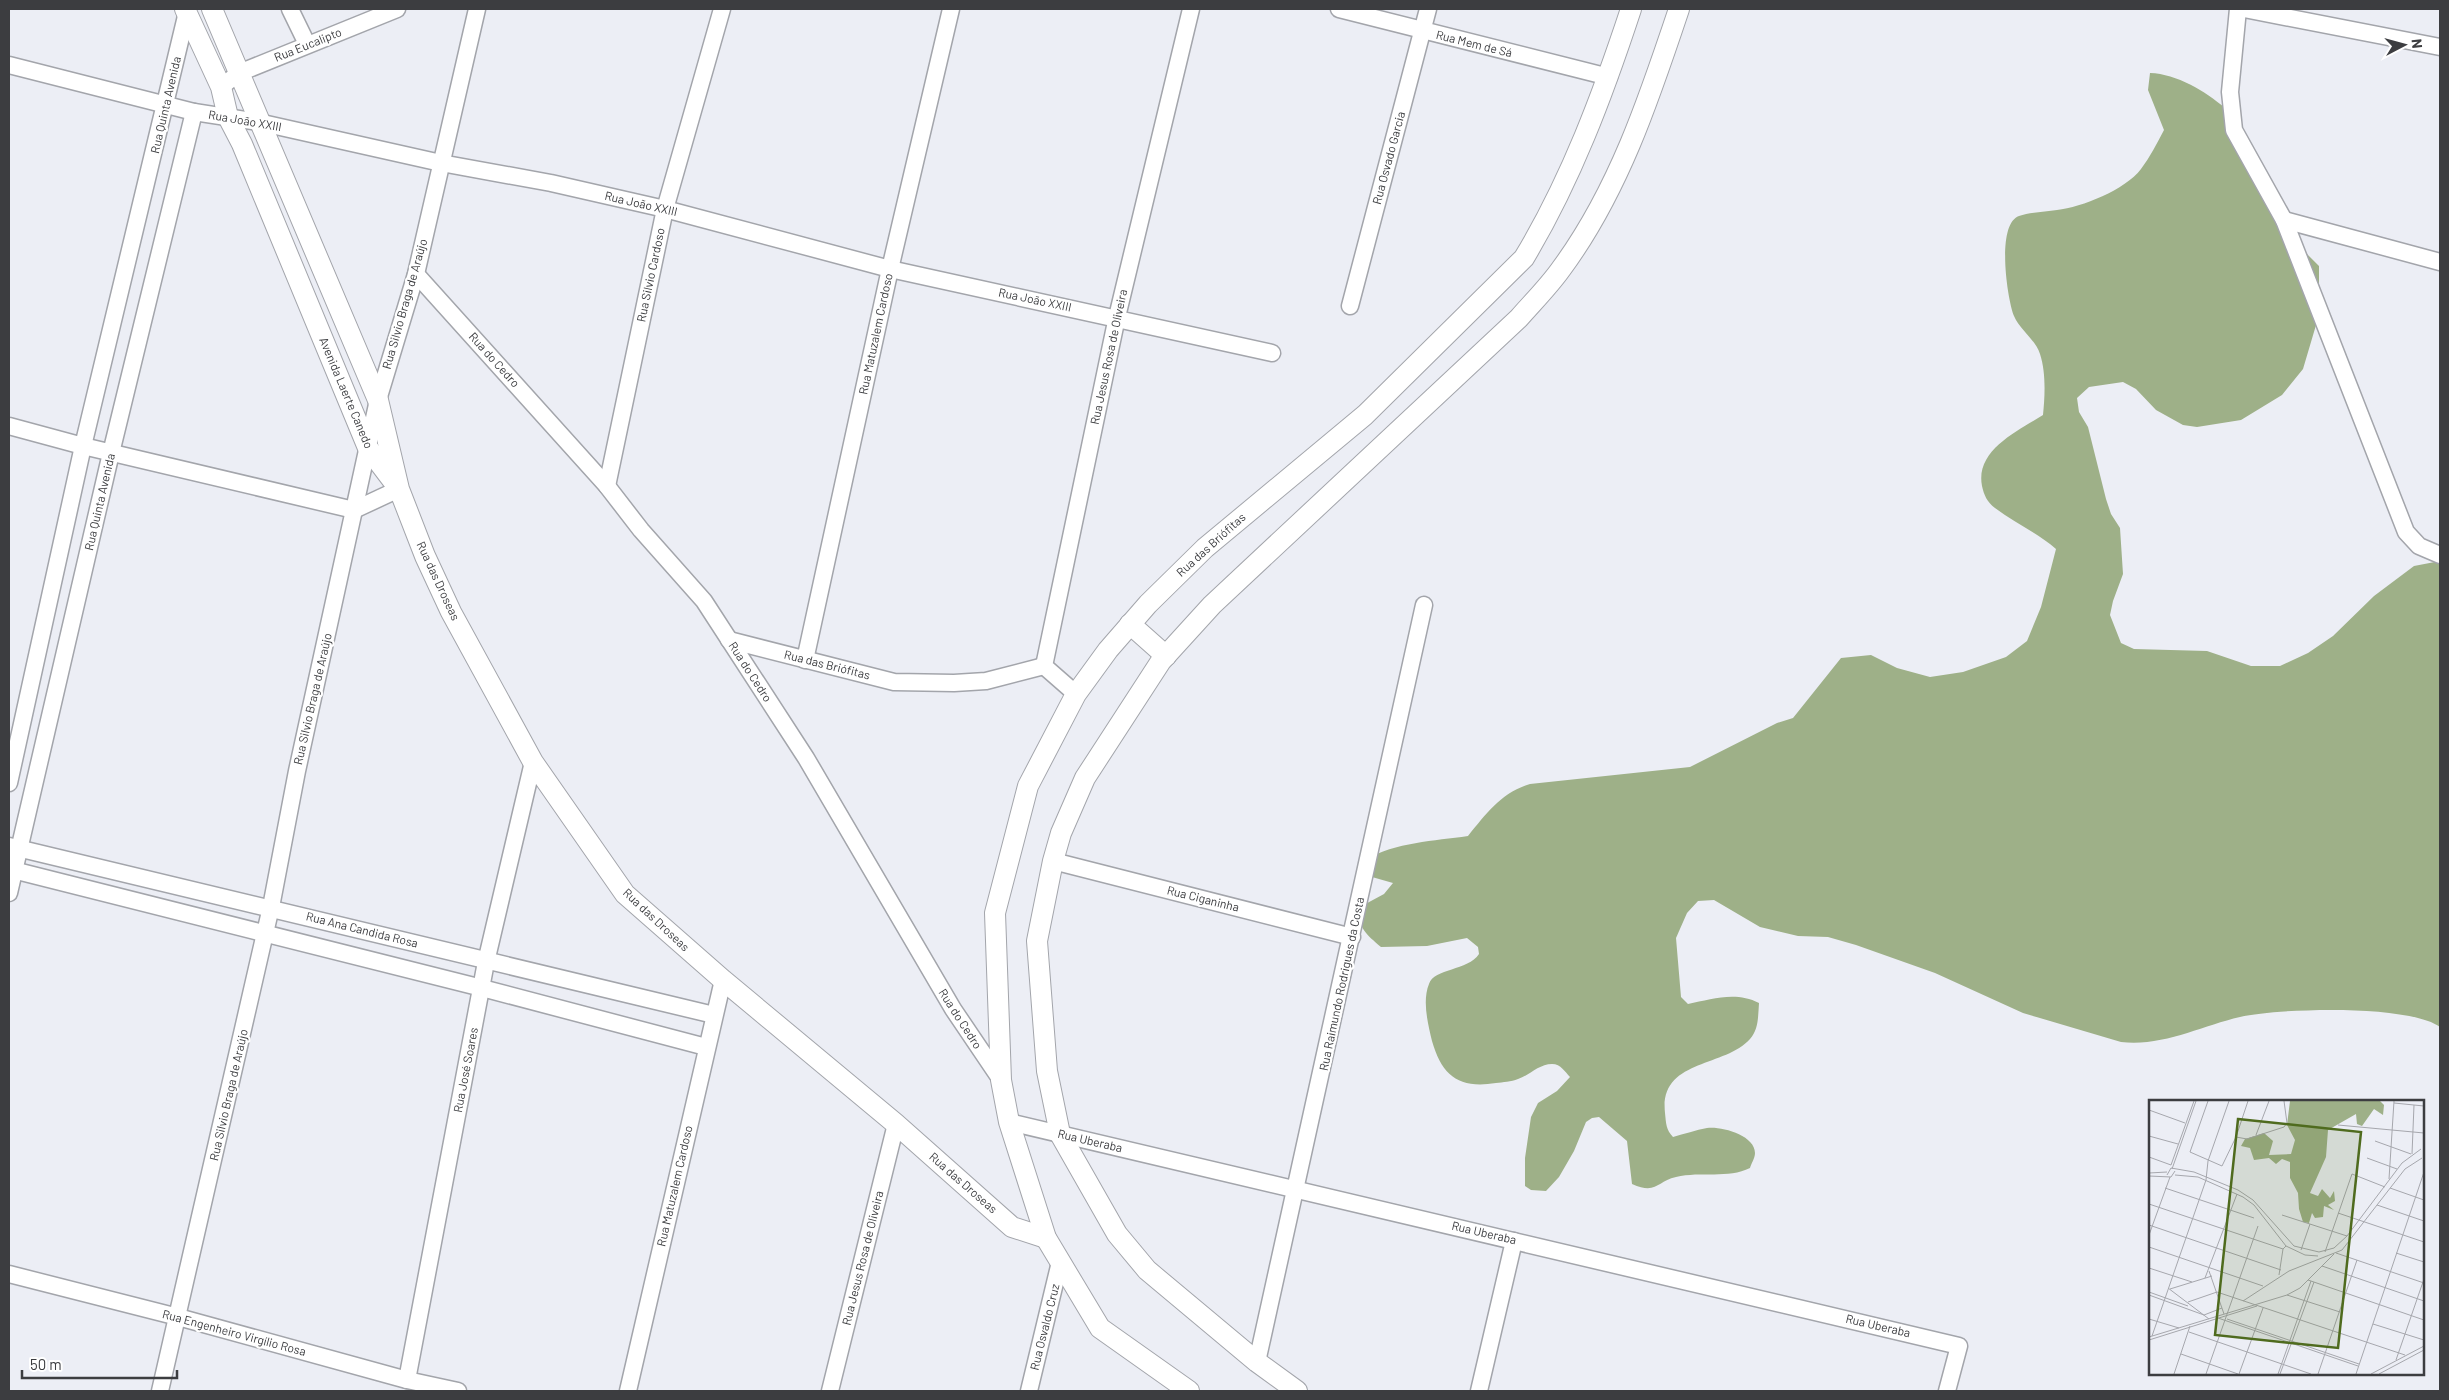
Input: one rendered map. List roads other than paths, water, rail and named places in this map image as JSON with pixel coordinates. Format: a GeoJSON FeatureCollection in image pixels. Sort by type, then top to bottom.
{"type":"FeatureCollection","features":[{"type":"Feature","properties":{"kind":"street","name":"Avenida Laerte Canedo"},"geometry":{"type":"LineString","coordinates":[[212,9],[258,122],[378,400],[399,489]]}},
{"type":"Feature","properties":{"kind":"street"},"geometry":{"type":"LineString","coordinates":[[290,9],[307,44]]}},
{"type":"Feature","properties":{"kind":"street","name":"Rua Eucalipto"},"geometry":{"type":"LineString","coordinates":[[221,87],[239,74],[307,44],[397,9]]}},
{"type":"Feature","properties":{"kind":"street","name":"Rua Silvio Braga de Araújo"},"geometry":{"type":"LineString","coordinates":[[160,1391],[265,935],[297,771],[378,400],[416,274],[477,9]]}},
{"type":"Feature","properties":{"kind":"street","name":"Rua Silvio Cardoso"},"geometry":{"type":"LineString","coordinates":[[607,486],[665,209],[722,9]]}},
{"type":"Feature","properties":{"kind":"street","name":"Rua Matuzalem Cardoso"},"geometry":{"type":"LineString","coordinates":[[805,660],[890,269],[951,9]]}},
{"type":"Feature","properties":{"kind":"street","name":"Rua Jesus Rosa de Oliveira"},"geometry":{"type":"LineString","coordinates":[[1044,666],[1117,317],[1191,9]]}},
{"type":"Feature","properties":{"kind":"street","name":"Rua Mem de Sá"},"geometry":{"type":"LineString","coordinates":[[1339,9],[1609,77]]}},
{"type":"Feature","properties":{"kind":"street","name":"Rua Osvado Garcia"},"geometry":{"type":"LineString","coordinates":[[1350,306],[1428,9]]}},
{"type":"Feature","properties":{"kind":"street","name":"Rua das Briófitas"},"geometry":{"type":"LineString","coordinates":[[1001,1080],[995,913],[1028,786],[1076,694],[1108,650],[1130,624],[1204,548],[1365,415],[1524,258],[1554,202],[1609,77],[1631,9]]}},
{"type":"Feature","properties":{"kind":"street"},"geometry":{"type":"LineString","coordinates":[[1297,1391],[1257,1362],[1147,1270],[1118,1234],[1060,1134],[1047,1071],[1037,941],[1053,861],[1061,833],[1085,778],[1120,721],[1166,656],[1212,604],[1519,318],[1561,270],[1609,191],[1652,88],[1679,9]]}},
{"type":"Feature","properties":{"kind":"street"},"geometry":{"type":"LineString","coordinates":[[2238,9],[2230,92],[2234,130],[2284,220],[2406,532],[2419,546],[2440,555]]}},
{"type":"Feature","properties":{"kind":"street"},"geometry":{"type":"LineString","coordinates":[[2244,9],[2440,47]]}},
{"type":"Feature","properties":{"kind":"street","name":"Avenida Laerte Canedo"},"geometry":{"type":"LineString","coordinates":[[186,10],[221,87],[228,117],[242,144],[368,448],[399,489]]}},
{"type":"Feature","properties":{"kind":"street","name":"Rua Quinta Avenida"},"geometry":{"type":"LineString","coordinates":[[9,783],[83,446],[166,106],[186,10]]}},
{"type":"Feature","properties":{"kind":"street","name":"Rua João XXIII"},"geometry":{"type":"LineString","coordinates":[[9,65],[166,106],[258,122],[665,209],[890,269],[1117,317],[1272,353]]}},
{"type":"Feature","properties":{"kind":"street","name":"Rua Quinta Avenida"},"geometry":{"type":"LineString","coordinates":[[9,893],[14,847],[194,112]]}},
{"type":"Feature","properties":{"kind":"street"},"geometry":{"type":"LineString","coordinates":[[2284,220],[2440,262]]}},
{"type":"Feature","properties":{"kind":"street","name":"Rua do Cedro"},"geometry":{"type":"LineString","coordinates":[[416,274],[607,486],[640,530],[704,601],[806,758],[953,1009],[1001,1080],[1009,1122],[1046,1238],[1100,1328],[1189,1391]]}},
{"type":"Feature","properties":{"kind":"street"},"geometry":{"type":"LineString","coordinates":[[9,426],[111,453],[354,510],[399,489]]}},
{"type":"Feature","properties":{"kind":"street","name":"Rua das Droseas"},"geometry":{"type":"LineString","coordinates":[[399,489],[425,556],[451,612],[533,762],[625,894],[723,980],[896,1124],[1012,1226],[1046,1238]]}},
{"type":"Feature","properties":{"kind":"street","name":"Rua Raimundo Rodrigues da Costa"},"geometry":{"type":"LineString","coordinates":[[1257,1362],[1297,1189],[1424,605]]}},
{"type":"Feature","properties":{"kind":"street"},"geometry":{"type":"LineString","coordinates":[[1130,624],[1166,656]]}},
{"type":"Feature","properties":{"kind":"street","name":"Rua das Briófitas"},"geometry":{"type":"LineString","coordinates":[[729,640],[894,682],[986,681],[1044,666]]}},
{"type":"Feature","properties":{"kind":"street"},"geometry":{"type":"LineString","coordinates":[[1044,666],[1076,694]]}},
{"type":"Feature","properties":{"kind":"street","name":"Rua José Soares"},"geometry":{"type":"LineString","coordinates":[[407,1380],[486,962],[533,762]]}},
{"type":"Feature","properties":{"kind":"street","name":"Rua Ana Candida Rosa"},"geometry":{"type":"LineString","coordinates":[[14,847],[271,907],[486,962],[714,1015]]}},
{"type":"Feature","properties":{"kind":"street","name":"Rua Ciganinha"},"geometry":{"type":"LineString","coordinates":[[1053,861],[1352,937]]}},
{"type":"Feature","properties":{"kind":"street"},"geometry":{"type":"LineString","coordinates":[[12,869],[706,1047]]}},
{"type":"Feature","properties":{"kind":"street","name":"Rua Matuzalem Cardoso"},"geometry":{"type":"LineString","coordinates":[[628,1391],[723,980]]}},
{"type":"Feature","properties":{"kind":"street","name":"Rua Uberaba"},"geometry":{"type":"LineString","coordinates":[[1009,1122],[1959,1346],[1947,1391]]}},
{"type":"Feature","properties":{"kind":"street","name":"Rua Jesus Rosa de Oliveira"},"geometry":{"type":"LineString","coordinates":[[830,1391],[896,1124]]}},
{"type":"Feature","properties":{"kind":"street"},"geometry":{"type":"LineString","coordinates":[[1479,1391],[1514,1241]]}},
{"type":"Feature","properties":{"kind":"street","name":"Rua Osvaldo Cruz"},"geometry":{"type":"LineString","coordinates":[[1029,1391],[1060,1262]]}},
{"type":"Feature","properties":{"kind":"street","name":"Rua Engenheiro Virgílio Rosa"},"geometry":{"type":"LineString","coordinates":[[9,1274],[178,1317],[407,1380],[458,1391]]}}]}
